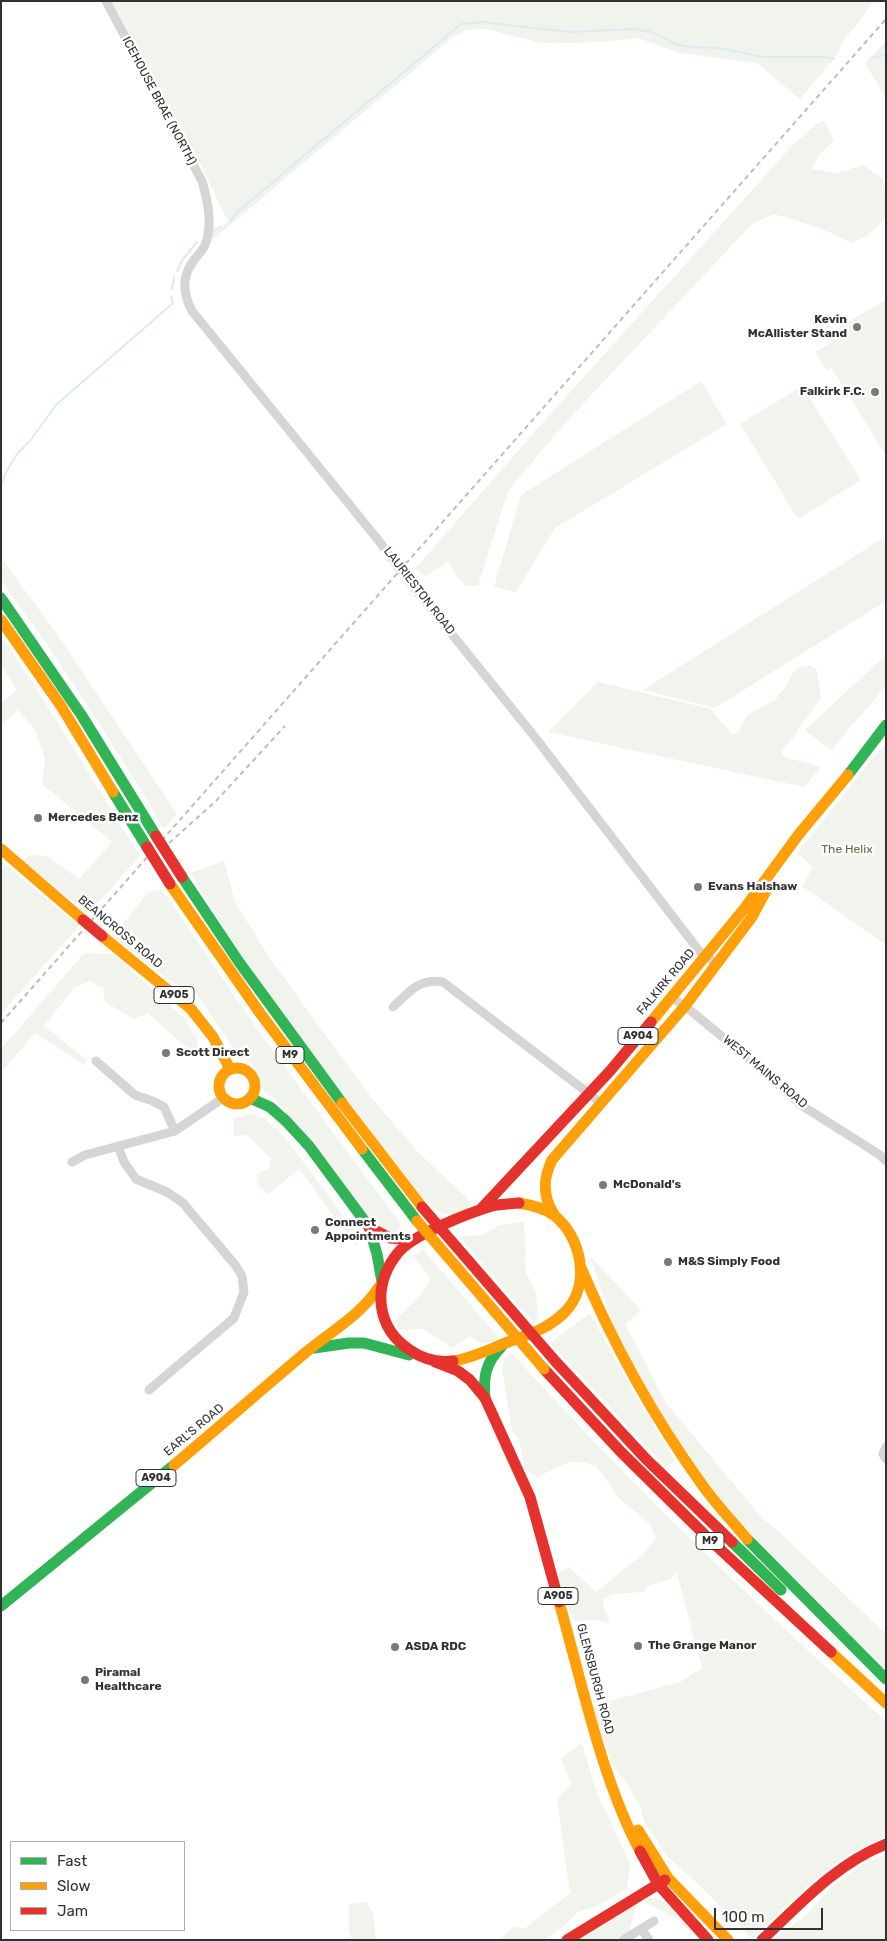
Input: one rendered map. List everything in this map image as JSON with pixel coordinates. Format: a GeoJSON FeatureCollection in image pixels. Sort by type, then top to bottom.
{"type":"FeatureCollection","features":[{"type":"Feature","properties":{"kind":"main road","name":"M9"},"geometry":{"type":"LineString","coordinates":[[1,598],[79,711],[182,877],[259,992],[422,1207],[556,1362],[610,1421],[773,1583],[886,1685]]}},
{"type":"Feature","properties":{"kind":"main road","name":"M9"},"geometry":{"type":"LineString","coordinates":[[1,620],[57,701],[170,884],[271,1029],[358,1147],[417,1221],[544,1369],[622,1452],[708,1539],[886,1703]]}},
{"type":"Feature","properties":{"kind":"main road","name":"FALKIRK ROAD"},"geometry":{"type":"LineString","coordinates":[[480,1210],[590,1094],[705,957],[886,724]]}},
{"type":"Feature","properties":{"kind":"main road","name":"BEANCROSS ROAD"},"geometry":{"type":"LineString","coordinates":[[1,849],[102,936],[192,1009],[213,1037],[230,1069]]}},
{"type":"Feature","properties":{"kind":"main road","name":"FALKIRK ROAD"},"geometry":{"type":"LineString","coordinates":[[555,1216],[550,1209],[544,1184],[547,1169],[552,1160],[685,1006],[717,964],[752,917],[785,853]]}},
{"type":"Feature","properties":{"kind":"main road"},"geometry":{"type":"LineString","coordinates":[[241,1068],[252,1076],[255,1085],[254,1091],[245,1102],[236,1104],[223,1098],[220,1092],[219,1081],[222,1075],[230,1069],[241,1068]]}},
{"type":"Feature","properties":{"kind":"main road"},"geometry":{"type":"LineString","coordinates":[[250,1098],[270,1107],[286,1121],[309,1146],[369,1227],[378,1254],[381,1283],[379,1294],[380,1310],[390,1332],[403,1348],[431,1361],[457,1361],[541,1330],[562,1316],[568,1308],[577,1292],[580,1265]]}},
{"type":"Feature","properties":{"kind":"main road"},"geometry":{"type":"LineString","coordinates":[[381,1283],[396,1254],[413,1240],[480,1210],[519,1203],[538,1207],[555,1216],[572,1235],[580,1265],[595,1301],[650,1405],[680,1454],[703,1486],[765,1560],[886,1679]]}},
{"type":"Feature","properties":{"kind":"main road"},"geometry":{"type":"LineString","coordinates":[[369,1227],[390,1238],[413,1240]]}},
{"type":"Feature","properties":{"kind":"main road","name":"EARL'S ROAD"},"geometry":{"type":"LineString","coordinates":[[1,1606],[206,1438],[371,1299],[381,1283]]}},
{"type":"Feature","properties":{"kind":"main road","name":"EARL'S ROAD"},"geometry":{"type":"LineString","coordinates":[[310,1349],[332,1344],[364,1343],[431,1361]]}},
{"type":"Feature","properties":{"kind":"main road","name":"GLENSBURGH ROAD"},"geometry":{"type":"LineString","coordinates":[[485,1398],[484,1382],[487,1365],[494,1354],[505,1343]]}},
{"type":"Feature","properties":{"kind":"main road","name":"GLENSBURGH ROAD"},"geometry":{"type":"LineString","coordinates":[[431,1361],[448,1366],[463,1375],[485,1398],[530,1497],[600,1748],[618,1798],[663,1881],[708,1940]]}},
{"type":"Feature","properties":{"kind":"main road"},"geometry":{"type":"LineString","coordinates":[[762,1940],[836,1872],[864,1854],[886,1844]]}},
{"type":"Feature","properties":{"kind":"main road"},"geometry":{"type":"LineString","coordinates":[[567,1940],[663,1881]]}},
{"type":"Feature","properties":{"kind":"main road","name":"GLENSBURGH ROAD"},"geometry":{"type":"LineString","coordinates":[[663,1881],[728,1940]]}},
{"type":"Feature","properties":{"kind":"street","name":"ICEHOUSE BRAE (NORTH)"},"geometry":{"type":"LineString","coordinates":[[106,1],[202,181],[208,202]]}},
{"type":"Feature","properties":{"kind":"street","name":"LAURIESTON ROAD"},"geometry":{"type":"LineString","coordinates":[[208,202],[210,218],[205,246],[192,263],[184,283],[186,299],[192,311],[384,547],[700,952],[717,964]]}},
{"type":"Feature","properties":{"kind":"street"},"geometry":{"type":"LineString","coordinates":[[393,1007],[417,986],[426,981],[443,982],[601,1102]]}},
{"type":"Feature","properties":{"kind":"street","name":"WEST MAINS ROAD"},"geometry":{"type":"LineString","coordinates":[[671,997],[685,1006],[760,1068],[801,1105],[880,1155],[886,1161]]}},
{"type":"Feature","properties":{"kind":"street"},"geometry":{"type":"LineString","coordinates":[[96,1061],[135,1095],[164,1107],[175,1131]]}},
{"type":"Feature","properties":{"kind":"street"},"geometry":{"type":"LineString","coordinates":[[72,1162],[85,1155],[175,1131],[223,1098]]}},
{"type":"Feature","properties":{"kind":"street"},"geometry":{"type":"LineString","coordinates":[[118,1146],[124,1162],[136,1179],[167,1192],[183,1203],[236,1266],[242,1276],[244,1292],[234,1318],[149,1390]]}},
{"type":"Feature","properties":{"kind":"street"},"geometry":{"type":"LineString","coordinates":[[886,1447],[883,1454],[886,1459]]}},
{"type":"Feature","properties":{"kind":"street"},"geometry":{"type":"LineString","coordinates":[[623,1940],[647,1924],[648,1940]]}},
{"type":"Feature","properties":{"kind":"green space"},"geometry":{"type":"Polygon","coordinates":[[[111,1],[875,1],[844,40],[834,59],[800,99],[757,63],[680,53],[638,38],[602,42],[541,43],[486,29],[466,30],[453,37],[205,246],[209,233],[229,221],[201,165],[111,1]]]}},
{"type":"Feature","properties":{"kind":"green space"},"geometry":{"type":"Polygon","coordinates":[[[886,41],[886,96],[885,96],[865,64],[886,41]]]}},
{"type":"Feature","properties":{"kind":"green space"},"geometry":{"type":"Polygon","coordinates":[[[824,121],[834,141],[819,155],[811,169],[837,173],[863,165],[883,179],[886,192],[886,218],[868,235],[851,243],[823,230],[774,214],[752,224],[566,422],[508,491],[478,586],[466,586],[448,561],[425,577],[415,569],[545,420],[790,148],[816,124],[824,121]]]}},
{"type":"Feature","properties":{"kind":"green space"},"geometry":{"type":"Polygon","coordinates":[[[886,300],[886,456],[832,368],[827,371],[815,352],[833,342],[828,333],[886,300]]]}},
{"type":"Feature","properties":{"kind":"green space"},"geometry":{"type":"Polygon","coordinates":[[[701,381],[727,424],[555,528],[516,592],[494,587],[521,495],[701,381]]]}},
{"type":"Feature","properties":{"kind":"green space"},"geometry":{"type":"Polygon","coordinates":[[[802,386],[861,480],[798,519],[740,424],[802,386]]]}},
{"type":"Feature","properties":{"kind":"green space"},"geometry":{"type":"Polygon","coordinates":[[[883,538],[886,543],[886,601],[715,708],[643,690],[883,538]]]}},
{"type":"Feature","properties":{"kind":"green space"},"geometry":{"type":"Polygon","coordinates":[[[1,558],[58,635],[177,814],[163,829],[148,801],[98,722],[52,652],[1,580],[1,558]]]}},
{"type":"Feature","properties":{"kind":"green space"},"geometry":{"type":"Polygon","coordinates":[[[1,636],[31,680],[140,856],[88,914],[24,861],[29,855],[47,856],[79,879],[112,842],[42,784],[45,760],[36,731],[18,710],[1,726],[1,703],[17,690],[1,666],[1,636]]]}},
{"type":"Feature","properties":{"kind":"green space"},"geometry":{"type":"Polygon","coordinates":[[[886,655],[886,686],[831,750],[805,730],[886,655]]]}},
{"type":"Feature","properties":{"kind":"green space"},"geometry":{"type":"Polygon","coordinates":[[[810,665],[817,670],[821,698],[794,737],[781,751],[784,757],[821,767],[804,787],[548,732],[598,682],[711,709],[732,735],[739,731],[747,715],[775,700],[786,686],[795,669],[810,665]]]}},
{"type":"Feature","properties":{"kind":"green space","name":"The Helix"},"geometry":{"type":"Polygon","coordinates":[[[886,742],[886,945],[802,886],[813,867],[797,853],[886,742]]]}},
{"type":"Feature","properties":{"kind":"green space"},"geometry":{"type":"Polygon","coordinates":[[[1,861],[79,926],[1,1014],[1,861]]]}},
{"type":"Feature","properties":{"kind":"green space"},"geometry":{"type":"Polygon","coordinates":[[[224,861],[235,902],[269,957],[374,1101],[418,1152],[473,1204],[466,1210],[453,1215],[447,1214],[436,1209],[423,1199],[282,1015],[227,933],[190,873],[224,861]]]}},
{"type":"Feature","properties":{"kind":"green space"},"geometry":{"type":"Polygon","coordinates":[[[162,889],[261,1035],[401,1224],[398,1232],[386,1234],[373,1226],[309,1139],[274,1098],[263,1090],[260,1077],[250,1062],[239,1056],[195,992],[171,982],[113,937],[147,893],[162,889]]]}},
{"type":"Feature","properties":{"kind":"green space"},"geometry":{"type":"Polygon","coordinates":[[[84,953],[113,954],[183,1017],[197,1039],[198,1049],[187,1048],[148,1013],[134,1019],[105,1002],[103,988],[90,981],[75,987],[44,1026],[87,1060],[84,1065],[35,1033],[3,1070],[1,1069],[1,1049],[84,953]]]}},
{"type":"Feature","properties":{"kind":"green space"},"geometry":{"type":"Polygon","coordinates":[[[249,1114],[264,1118],[284,1136],[360,1238],[356,1246],[299,1169],[268,1194],[258,1184],[257,1174],[269,1169],[271,1158],[247,1135],[234,1136],[233,1119],[249,1114]]]}},
{"type":"Feature","properties":{"kind":"green space"},"geometry":{"type":"Polygon","coordinates":[[[524,1222],[526,1273],[536,1292],[538,1316],[535,1324],[458,1236],[483,1235],[499,1225],[524,1222]]]}},
{"type":"Feature","properties":{"kind":"green space"},"geometry":{"type":"Polygon","coordinates":[[[423,1249],[500,1339],[482,1344],[469,1336],[453,1348],[423,1329],[397,1330],[396,1319],[421,1295],[431,1279],[413,1256],[423,1249]]]}},
{"type":"Feature","properties":{"kind":"green space"},"geometry":{"type":"Polygon","coordinates":[[[590,1256],[641,1310],[625,1324],[666,1403],[763,1519],[776,1529],[886,1634],[886,1668],[766,1552],[702,1476],[662,1419],[614,1329],[590,1256]]]}},
{"type":"Feature","properties":{"kind":"green space"},"geometry":{"type":"Polygon","coordinates":[[[590,1313],[634,1393],[675,1461],[666,1467],[550,1343],[590,1313]]]}},
{"type":"Feature","properties":{"kind":"green space"},"geometry":{"type":"Polygon","coordinates":[[[512,1353],[647,1496],[741,1587],[886,1721],[886,1837],[866,1845],[831,1867],[814,1880],[752,1939],[701,1887],[666,1855],[644,1822],[641,1808],[629,1787],[612,1764],[592,1706],[680,1682],[702,1668],[676,1570],[671,1579],[647,1586],[644,1592],[611,1594],[603,1600],[610,1623],[597,1620],[575,1621],[569,1610],[557,1574],[569,1567],[596,1592],[643,1554],[656,1539],[651,1525],[620,1499],[597,1467],[585,1462],[569,1462],[537,1477],[525,1470],[519,1439],[512,1431],[502,1369],[504,1358],[512,1353]]]}},
{"type":"Feature","properties":{"kind":"green space"},"geometry":{"type":"Polygon","coordinates":[[[582,1743],[597,1793],[630,1863],[627,1889],[596,1906],[578,1912],[565,1925],[544,1940],[498,1940],[515,1926],[524,1929],[570,1893],[557,1799],[571,1785],[561,1758],[582,1743]]]}},
{"type":"Feature","properties":{"kind":"green space"},"geometry":{"type":"Polygon","coordinates":[[[886,1854],[886,1940],[772,1940],[804,1917],[835,1884],[863,1864],[886,1854]]]}},
{"type":"Feature","properties":{"kind":"green space"},"geometry":{"type":"Polygon","coordinates":[[[649,1898],[663,1901],[681,1917],[696,1935],[677,1919],[645,1902],[644,1899],[649,1898]]]}},
{"type":"Feature","properties":{"kind":"green space"},"geometry":{"type":"Polygon","coordinates":[[[366,1902],[373,1912],[376,1940],[351,1940],[349,1904],[366,1902]]]}},
{"type":"Feature","properties":{"kind":"green space"},"geometry":{"type":"Polygon","coordinates":[[[637,1903],[629,1931],[615,1940],[574,1940],[637,1903]]]}},
{"type":"Feature","properties":{"kind":"waterway"},"geometry":{"type":"LineString","coordinates":[[230,222],[236,213],[461,24],[482,22],[570,32],[634,29],[651,32],[676,44],[691,47],[718,48],[764,57],[825,57],[834,59]]}},
{"type":"Feature","properties":{"kind":"waterway"},"geometry":{"type":"LineString","coordinates":[[870,58],[886,55]]}},
{"type":"Feature","properties":{"kind":"waterway"},"geometry":{"type":"LineString","coordinates":[[211,232],[220,227]]}},
{"type":"Feature","properties":{"kind":"waterway"},"geometry":{"type":"LineString","coordinates":[[177,271],[183,259],[197,242]]}},
{"type":"Feature","properties":{"kind":"waterway"},"geometry":{"type":"LineString","coordinates":[[172,289],[174,277]]}},
{"type":"Feature","properties":{"kind":"waterway"},"geometry":{"type":"LineString","coordinates":[[1,488],[5,474],[17,454],[30,441],[56,405],[173,303],[171,296]]}},
{"type":"Feature","properties":{"kind":"railway"},"geometry":{"type":"LineString","coordinates":[[1,1023],[886,19]]}},
{"type":"Feature","properties":{"kind":"railway"},"geometry":{"type":"LineString","coordinates":[[169,843],[216,801],[285,726]]}},
{"type":"Feature","properties":{"kind":"traffic: fast"},"geometry":{"type":"LineString","coordinates":[[1,598],[82,716],[156,836]]}},
{"type":"Feature","properties":{"kind":"traffic: fast"},"geometry":{"type":"LineString","coordinates":[[848,775],[886,725]]}},
{"type":"Feature","properties":{"kind":"traffic: fast"},"geometry":{"type":"LineString","coordinates":[[113,792],[147,847]]}},
{"type":"Feature","properties":{"kind":"traffic: fast"},"geometry":{"type":"LineString","coordinates":[[182,877],[239,962],[342,1103]]}},
{"type":"Feature","properties":{"kind":"traffic: fast"},"geometry":{"type":"LineString","coordinates":[[250,1098],[270,1107],[286,1121],[309,1146],[369,1227],[377,1254],[382,1282]]}},
{"type":"Feature","properties":{"kind":"traffic: fast"},"geometry":{"type":"LineString","coordinates":[[362,1149],[417,1221]]}},
{"type":"Feature","properties":{"kind":"traffic: fast"},"geometry":{"type":"LineString","coordinates":[[314,1348],[364,1343],[409,1355]]}},
{"type":"Feature","properties":{"kind":"traffic: fast"},"geometry":{"type":"LineString","coordinates":[[485,1398],[485,1376],[492,1358],[502,1346]]}},
{"type":"Feature","properties":{"kind":"traffic: fast"},"geometry":{"type":"LineString","coordinates":[[1,1606],[174,1465]]}},
{"type":"Feature","properties":{"kind":"traffic: fast"},"geometry":{"type":"LineString","coordinates":[[747,1539],[886,1679]]}},
{"type":"Feature","properties":{"kind":"traffic: fast"},"geometry":{"type":"LineString","coordinates":[[732,1542],[781,1590]]}},
{"type":"Feature","properties":{"kind":"traffic: slow"},"geometry":{"type":"LineString","coordinates":[[1,620],[61,706],[113,792]]}},
{"type":"Feature","properties":{"kind":"traffic: slow"},"geometry":{"type":"LineString","coordinates":[[651,1022],[744,909],[799,834],[848,775]]}},
{"type":"Feature","properties":{"kind":"traffic: slow"},"geometry":{"type":"LineString","coordinates":[[1,849],[83,920]]}},
{"type":"Feature","properties":{"kind":"traffic: slow"},"geometry":{"type":"LineString","coordinates":[[170,884],[260,1013],[362,1149]]}},
{"type":"Feature","properties":{"kind":"traffic: slow"},"geometry":{"type":"LineString","coordinates":[[554,1214],[547,1201],[545,1187],[552,1160],[685,1006],[752,917],[767,889]]}},
{"type":"Feature","properties":{"kind":"traffic: slow"},"geometry":{"type":"LineString","coordinates":[[102,936],[191,1009],[213,1037],[230,1069]]}},
{"type":"Feature","properties":{"kind":"traffic: slow"},"geometry":{"type":"LineString","coordinates":[[237,1068],[244,1069],[250,1073],[254,1079],[255,1086],[254,1093],[250,1099],[244,1103],[237,1104],[230,1103],[224,1099],[220,1093],[219,1086],[220,1079],[224,1073],[230,1069],[237,1068]]}},
{"type":"Feature","properties":{"kind":"traffic: slow"},"geometry":{"type":"LineString","coordinates":[[342,1103],[422,1207]]}},
{"type":"Feature","properties":{"kind":"traffic: slow"},"geometry":{"type":"LineString","coordinates":[[453,1361],[474,1356],[538,1330],[559,1318],[573,1301],[578,1289],[580,1262],[572,1237],[564,1225],[551,1213],[538,1207],[519,1203]]}},
{"type":"Feature","properties":{"kind":"traffic: slow"},"geometry":{"type":"LineString","coordinates":[[417,1221],[544,1369]]}},
{"type":"Feature","properties":{"kind":"traffic: slow"},"geometry":{"type":"LineString","coordinates":[[580,1265],[620,1351],[668,1434],[703,1486],[747,1539]]}},
{"type":"Feature","properties":{"kind":"traffic: slow"},"geometry":{"type":"LineString","coordinates":[[174,1465],[305,1353],[354,1315],[379,1287]]}},
{"type":"Feature","properties":{"kind":"traffic: slow"},"geometry":{"type":"LineString","coordinates":[[559,1602],[603,1761],[626,1823],[640,1851]]}},
{"type":"Feature","properties":{"kind":"traffic: slow"},"geometry":{"type":"LineString","coordinates":[[831,1652],[886,1703]]}},
{"type":"Feature","properties":{"kind":"traffic: slow"},"geometry":{"type":"LineString","coordinates":[[638,1830],[668,1878],[728,1940]]}},
{"type":"Feature","properties":{"kind":"traffic: jam"},"geometry":{"type":"LineString","coordinates":[[156,836],[182,877]]}},
{"type":"Feature","properties":{"kind":"traffic: jam"},"geometry":{"type":"LineString","coordinates":[[147,847],[170,884]]}},
{"type":"Feature","properties":{"kind":"traffic: jam"},"geometry":{"type":"LineString","coordinates":[[83,920],[102,936]]}},
{"type":"Feature","properties":{"kind":"traffic: jam"},"geometry":{"type":"LineString","coordinates":[[480,1210],[610,1071],[651,1022]]}},
{"type":"Feature","properties":{"kind":"traffic: jam"},"geometry":{"type":"LineString","coordinates":[[453,1361],[442,1362],[420,1356],[399,1341],[390,1330],[381,1306],[381,1293],[389,1266],[404,1247],[427,1232],[492,1206],[519,1203]]}},
{"type":"Feature","properties":{"kind":"traffic: jam"},"geometry":{"type":"LineString","coordinates":[[422,1207],[556,1362]]}},
{"type":"Feature","properties":{"kind":"traffic: jam"},"geometry":{"type":"LineString","coordinates":[[369,1227],[390,1238],[413,1240]]}},
{"type":"Feature","properties":{"kind":"traffic: jam"},"geometry":{"type":"LineString","coordinates":[[435,1362],[458,1371],[470,1380],[485,1398],[530,1497],[559,1602]]}},
{"type":"Feature","properties":{"kind":"traffic: jam"},"geometry":{"type":"LineString","coordinates":[[556,1362],[646,1459],[732,1542]]}},
{"type":"Feature","properties":{"kind":"traffic: jam"},"geometry":{"type":"LineString","coordinates":[[544,1369],[621,1452],[709,1539],[831,1652]]}},
{"type":"Feature","properties":{"kind":"traffic: jam"},"geometry":{"type":"LineString","coordinates":[[762,1940],[835,1873],[868,1852],[886,1844]]}},
{"type":"Feature","properties":{"kind":"traffic: jam"},"geometry":{"type":"LineString","coordinates":[[640,1851],[658,1884],[708,1940]]}},
{"type":"Feature","properties":{"kind":"traffic: jam"},"geometry":{"type":"LineString","coordinates":[[567,1940],[665,1880]]}},
{"type":"Feature","properties":{"kind":"place","name":"Kevin McAllister Stand"},"geometry":{"type":"Point","coordinates":[857,327]}},
{"type":"Feature","properties":{"kind":"place","name":"Falkirk F.C."},"geometry":{"type":"Point","coordinates":[875,392]}},
{"type":"Feature","properties":{"kind":"place","name":"Mercedes Benz"},"geometry":{"type":"Point","coordinates":[38,818]}},
{"type":"Feature","properties":{"kind":"place","name":"Evans Halshaw"},"geometry":{"type":"Point","coordinates":[698,887]}},
{"type":"Feature","properties":{"kind":"place","name":"Scott Direct"},"geometry":{"type":"Point","coordinates":[166,1053]}},
{"type":"Feature","properties":{"kind":"place","name":"McDonald's"},"geometry":{"type":"Point","coordinates":[603,1185]}},
{"type":"Feature","properties":{"kind":"place","name":"Connect Appointments"},"geometry":{"type":"Point","coordinates":[315,1230]}},
{"type":"Feature","properties":{"kind":"place","name":"M&S Simply Food"},"geometry":{"type":"Point","coordinates":[668,1262]}},
{"type":"Feature","properties":{"kind":"place","name":"The Grange Manor"},"geometry":{"type":"Point","coordinates":[638,1646]}},
{"type":"Feature","properties":{"kind":"place","name":"ASDA RDC"},"geometry":{"type":"Point","coordinates":[395,1647]}},
{"type":"Feature","properties":{"kind":"place","name":"Piramal Healthcare"},"geometry":{"type":"Point","coordinates":[85,1680]}}]}
